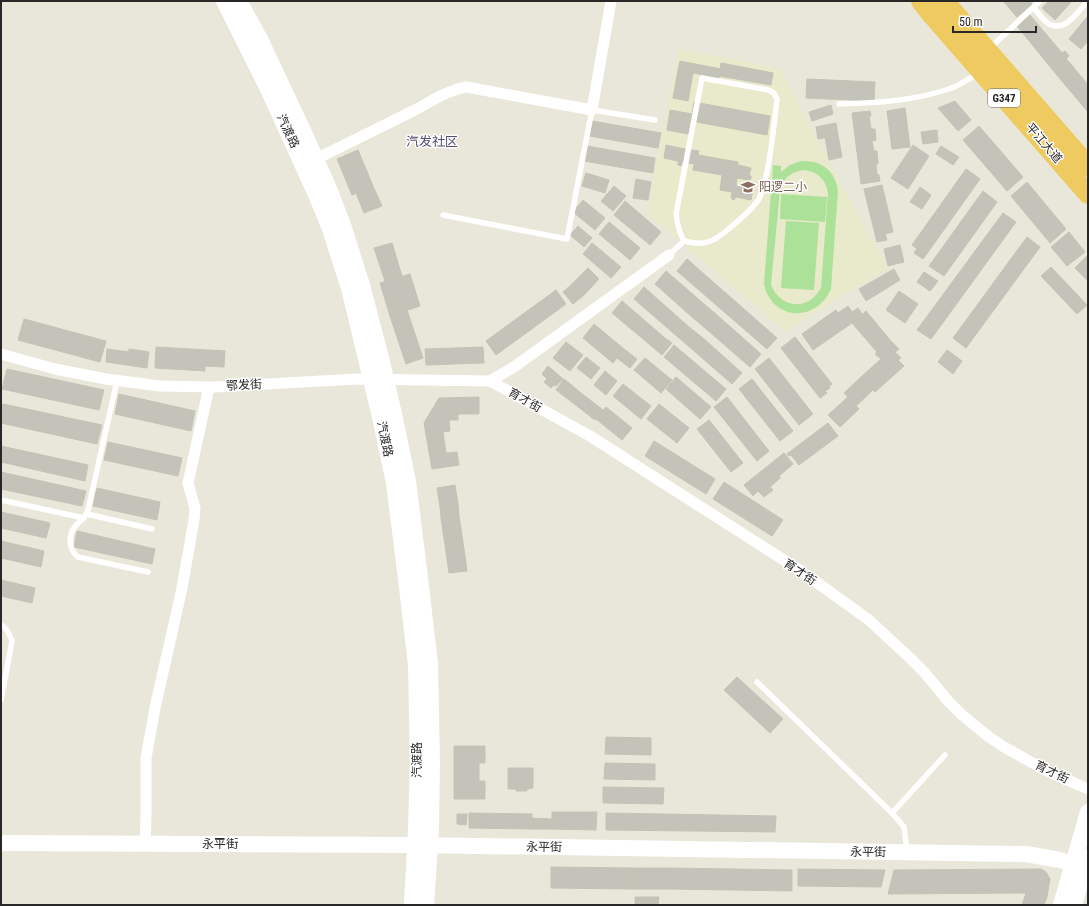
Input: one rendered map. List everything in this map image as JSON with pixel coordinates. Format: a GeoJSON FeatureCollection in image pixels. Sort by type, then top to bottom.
{"type":"FeatureCollection","features":[{"type":"Feature","properties":{"kind":"highway","name":"平江大道"},"geometry":{"type":"LineString","coordinates":[[921,1],[1088,194]]}},
{"type":"Feature","properties":{"kind":"highway","name":"平江大道"},"geometry":{"type":"LineString","coordinates":[[944,1],[1087,162]]}},
{"type":"Feature","properties":{"kind":"street","name":"汽渡路"},"geometry":{"type":"LineString","coordinates":[[224,1],[271,95],[317,196],[330,229],[379,379]]}},
{"type":"Feature","properties":{"kind":"street","name":"汽渡路"},"geometry":{"type":"LineString","coordinates":[[240,1],[281,82],[316,159],[355,258],[364,292],[379,379],[394,483],[416,665],[418,763],[426,905]]}},
{"type":"Feature","properties":{"kind":"street"},"geometry":{"type":"LineString","coordinates":[[316,159],[414,110],[444,93],[466,87],[592,110],[611,1]]}},
{"type":"Feature","properties":{"kind":"street"},"geometry":{"type":"LineString","coordinates":[[490,381],[514,366],[669,255]]}},
{"type":"Feature","properties":{"kind":"street","name":"鄂发街"},"geometry":{"type":"LineString","coordinates":[[1,354],[55,368],[117,381],[160,386],[209,387],[356,379],[490,381]]}},
{"type":"Feature","properties":{"kind":"street","name":"育才街"},"geometry":{"type":"LineString","coordinates":[[490,381],[590,436],[801,571],[869,620],[925,673],[961,714],[984,733],[1004,747],[1056,776],[1088,789]]}},
{"type":"Feature","properties":{"kind":"street"},"geometry":{"type":"LineString","coordinates":[[145,844],[146,758],[155,708],[182,588],[194,520],[194,508],[188,484],[209,387]]}},
{"type":"Feature","properties":{"kind":"street"},"geometry":{"type":"LineString","coordinates":[[1074,905],[1083,865],[1088,812]]}},
{"type":"Feature","properties":{"kind":"street","name":"永平街"},"geometry":{"type":"LineString","coordinates":[[1,844],[423,845],[1026,854],[1083,865]]}},
{"type":"Feature","properties":{"kind":"street","name":"汽渡路"},"geometry":{"type":"LineString","coordinates":[[412,905],[423,845]]}},
{"type":"Feature","properties":{"kind":"street"},"geometry":{"type":"LineString","coordinates":[[1061,905],[1083,865]]}},
{"type":"Feature","properties":{"kind":"lane"},"geometry":{"type":"LineString","coordinates":[[987,51],[1040,1]]}},
{"type":"Feature","properties":{"kind":"lane"},"geometry":{"type":"LineString","coordinates":[[1034,8],[1048,24],[1059,26],[1068,23],[1088,1]]}},
{"type":"Feature","properties":{"kind":"lane"},"geometry":{"type":"LineString","coordinates":[[839,104],[881,103],[919,97],[950,89],[982,72]]}},
{"type":"Feature","properties":{"kind":"lane"},"geometry":{"type":"LineString","coordinates":[[702,78],[771,91],[777,99],[771,146],[763,187],[759,199],[750,210],[721,236],[714,240],[706,243],[684,241],[678,230],[676,214],[702,78]]}},
{"type":"Feature","properties":{"kind":"lane"},"geometry":{"type":"LineString","coordinates":[[443,215],[567,239],[592,110],[655,120]]}},
{"type":"Feature","properties":{"kind":"lane"},"geometry":{"type":"LineString","coordinates":[[669,255],[684,241]]}},
{"type":"Feature","properties":{"kind":"lane"},"geometry":{"type":"LineString","coordinates":[[117,381],[86,516],[74,528],[70,538],[71,548],[78,557],[148,572]]}},
{"type":"Feature","properties":{"kind":"lane"},"geometry":{"type":"LineString","coordinates":[[1,500],[152,529]]}},
{"type":"Feature","properties":{"kind":"lane"},"geometry":{"type":"LineString","coordinates":[[1,625],[10,635],[12,641],[1,700]]}},
{"type":"Feature","properties":{"kind":"lane"},"geometry":{"type":"LineString","coordinates":[[757,682],[892,813],[904,828],[907,852]]}},
{"type":"Feature","properties":{"kind":"lane"},"geometry":{"type":"LineString","coordinates":[[892,813],[946,755]]}},
{"type":"Feature","properties":{"kind":"shaded area","name":"阳逻二小"},"geometry":{"type":"Polygon","coordinates":[[[679,49],[780,68],[829,162],[888,269],[853,289],[786,332],[647,213],[679,49]]]}},
{"type":"Feature","properties":{"kind":"green space"},"geometry":{"type":"Polygon","coordinates":[[[801,161],[821,164],[834,177],[838,190],[831,289],[824,300],[815,308],[805,312],[795,313],[785,311],[776,305],[769,296],[764,284],[773,165],[781,166],[781,172],[790,165],[801,161]],[[803,170],[795,172],[788,176],[783,182],[780,190],[771,285],[775,293],[781,299],[788,303],[795,304],[809,301],[821,288],[828,193],[823,180],[817,174],[803,170]]]}},
{"type":"Feature","properties":{"kind":"green space"},"geometry":{"type":"Polygon","coordinates":[[[781,194],[827,197],[825,222],[780,219],[781,194]]]}},
{"type":"Feature","properties":{"kind":"green space"},"geometry":{"type":"Polygon","coordinates":[[[786,221],[819,223],[814,290],[781,288],[786,221]]]}},
{"type":"Feature","properties":{"kind":"building"},"geometry":{"type":"Polygon","coordinates":[[[1003,1],[1030,1],[1032,4],[1017,17],[1003,1]]]}},
{"type":"Feature","properties":{"kind":"building"},"geometry":{"type":"Polygon","coordinates":[[[1049,1],[1072,1],[1055,20],[1042,8],[1049,1]]]}},
{"type":"Feature","properties":{"kind":"building"},"geometry":{"type":"Polygon","coordinates":[[[1030,15],[1062,53],[1065,51],[1069,56],[1066,59],[1070,63],[1056,74],[1017,26],[1030,15]]]}},
{"type":"Feature","properties":{"kind":"building"},"geometry":{"type":"Polygon","coordinates":[[[1088,16],[1088,41],[1081,49],[1069,39],[1088,16]]]}},
{"type":"Feature","properties":{"kind":"building"},"geometry":{"type":"Polygon","coordinates":[[[680,61],[721,69],[719,78],[678,70],[680,61]]]}},
{"type":"Feature","properties":{"kind":"building"},"geometry":{"type":"Polygon","coordinates":[[[721,63],[773,73],[771,85],[719,76],[721,63]]]}},
{"type":"Feature","properties":{"kind":"building"},"geometry":{"type":"Polygon","coordinates":[[[1070,63],[1088,85],[1088,112],[1056,74],[1070,63]]]}},
{"type":"Feature","properties":{"kind":"building"},"geometry":{"type":"Polygon","coordinates":[[[678,70],[693,73],[688,101],[673,98],[678,70]]]}},
{"type":"Feature","properties":{"kind":"building"},"geometry":{"type":"Polygon","coordinates":[[[807,79],[875,82],[874,101],[806,98],[807,79]]]}},
{"type":"Feature","properties":{"kind":"building"},"geometry":{"type":"Polygon","coordinates":[[[955,101],[971,120],[958,131],[938,108],[955,101]]]}},
{"type":"Feature","properties":{"kind":"building"},"geometry":{"type":"Polygon","coordinates":[[[694,102],[770,116],[767,135],[691,121],[694,102]]]}},
{"type":"Feature","properties":{"kind":"building"},"geometry":{"type":"Polygon","coordinates":[[[831,105],[833,114],[812,121],[809,112],[831,105]]]}},
{"type":"Feature","properties":{"kind":"building"},"geometry":{"type":"Polygon","coordinates":[[[905,108],[910,147],[892,149],[887,111],[905,108]]]}},
{"type":"Feature","properties":{"kind":"building"},"geometry":{"type":"Polygon","coordinates":[[[670,110],[692,114],[688,134],[667,130],[670,110]]]}},
{"type":"Feature","properties":{"kind":"building"},"geometry":{"type":"Polygon","coordinates":[[[870,111],[871,116],[869,116],[871,129],[875,129],[876,140],[872,141],[874,151],[877,151],[877,175],[879,175],[880,181],[861,184],[852,113],[870,111]]]}},
{"type":"Feature","properties":{"kind":"building"},"geometry":{"type":"Polygon","coordinates":[[[592,121],[661,133],[658,148],[589,136],[592,121]]]}},
{"type":"Feature","properties":{"kind":"building"},"geometry":{"type":"Polygon","coordinates":[[[836,123],[838,135],[818,139],[816,127],[836,123]]]}},
{"type":"Feature","properties":{"kind":"building"},"geometry":{"type":"Polygon","coordinates":[[[979,126],[1023,177],[1007,191],[963,140],[979,126]]]}},
{"type":"Feature","properties":{"kind":"building"},"geometry":{"type":"Polygon","coordinates":[[[937,130],[938,142],[923,144],[921,132],[937,130]]]}},
{"type":"Feature","properties":{"kind":"building"},"geometry":{"type":"Polygon","coordinates":[[[838,135],[842,157],[829,160],[825,137],[838,135]]]}},
{"type":"Feature","properties":{"kind":"building"},"geometry":{"type":"Polygon","coordinates":[[[666,145],[685,149],[681,166],[678,165],[678,161],[664,158],[666,145]]]}},
{"type":"Feature","properties":{"kind":"building"},"geometry":{"type":"Polygon","coordinates":[[[913,145],[929,156],[908,189],[891,178],[913,145]]]}},
{"type":"Feature","properties":{"kind":"building"},"geometry":{"type":"Polygon","coordinates":[[[587,146],[655,158],[653,173],[584,161],[587,146]]]}},
{"type":"Feature","properties":{"kind":"building"},"geometry":{"type":"Polygon","coordinates":[[[941,146],[959,157],[953,165],[936,154],[941,146]]]}},
{"type":"Feature","properties":{"kind":"building"},"geometry":{"type":"Polygon","coordinates":[[[685,149],[699,151],[698,155],[738,162],[738,165],[751,168],[749,175],[751,176],[751,179],[748,180],[737,178],[736,186],[753,189],[751,200],[736,197],[733,200],[731,198],[732,192],[720,190],[722,175],[693,170],[694,164],[683,162],[685,149]]]}},
{"type":"Feature","properties":{"kind":"building"},"geometry":{"type":"Polygon","coordinates":[[[358,150],[373,186],[352,195],[337,159],[358,150]]]}},
{"type":"Feature","properties":{"kind":"building"},"geometry":{"type":"Polygon","coordinates":[[[966,169],[980,179],[926,255],[912,245],[966,169]]]}},
{"type":"Feature","properties":{"kind":"building"},"geometry":{"type":"Polygon","coordinates":[[[586,173],[609,180],[605,193],[582,186],[586,173]]]}},
{"type":"Feature","properties":{"kind":"building"},"geometry":{"type":"Polygon","coordinates":[[[636,179],[651,182],[648,200],[633,198],[636,179]]]}},
{"type":"Feature","properties":{"kind":"building"},"geometry":{"type":"Polygon","coordinates":[[[1027,182],[1066,229],[1050,243],[1011,196],[1027,182]]]}},
{"type":"Feature","properties":{"kind":"building"},"geometry":{"type":"Polygon","coordinates":[[[882,185],[887,206],[869,210],[864,189],[882,185]]]}},
{"type":"Feature","properties":{"kind":"building"},"geometry":{"type":"Polygon","coordinates":[[[373,186],[382,206],[364,213],[356,193],[373,186]]]}},
{"type":"Feature","properties":{"kind":"building"},"geometry":{"type":"Polygon","coordinates":[[[614,186],[626,196],[613,211],[601,201],[614,186]]]}},
{"type":"Feature","properties":{"kind":"building"},"geometry":{"type":"Polygon","coordinates":[[[920,187],[931,195],[922,209],[910,202],[920,187]]]}},
{"type":"Feature","properties":{"kind":"building"},"geometry":{"type":"Polygon","coordinates":[[[983,191],[997,202],[944,276],[929,266],[983,191]]]}},
{"type":"Feature","properties":{"kind":"building"},"geometry":{"type":"Polygon","coordinates":[[[583,200],[605,218],[595,230],[573,212],[583,200]]]}},
{"type":"Feature","properties":{"kind":"building"},"geometry":{"type":"Polygon","coordinates":[[[625,201],[661,232],[650,245],[614,215],[625,201]]]}},
{"type":"Feature","properties":{"kind":"building"},"geometry":{"type":"Polygon","coordinates":[[[887,206],[893,232],[885,234],[887,240],[877,242],[869,210],[887,206]]]}},
{"type":"Feature","properties":{"kind":"building"},"geometry":{"type":"Polygon","coordinates":[[[1003,213],[1016,222],[931,339],[917,330],[1003,213]]]}},
{"type":"Feature","properties":{"kind":"building"},"geometry":{"type":"Polygon","coordinates":[[[609,222],[640,248],[630,260],[599,234],[609,222]]]}},
{"type":"Feature","properties":{"kind":"building"},"geometry":{"type":"Polygon","coordinates":[[[578,226],[592,238],[584,247],[570,235],[578,226]]]}},
{"type":"Feature","properties":{"kind":"building"},"geometry":{"type":"Polygon","coordinates":[[[1069,232],[1085,252],[1067,266],[1051,247],[1069,232]]]}},
{"type":"Feature","properties":{"kind":"building"},"geometry":{"type":"Polygon","coordinates":[[[1027,237],[1040,247],[966,348],[953,338],[1027,237]]]}},
{"type":"Feature","properties":{"kind":"building"},"geometry":{"type":"Polygon","coordinates":[[[392,243],[402,276],[385,281],[374,248],[392,243]]]}},
{"type":"Feature","properties":{"kind":"building"},"geometry":{"type":"Polygon","coordinates":[[[592,243],[621,267],[611,278],[583,254],[592,243]]]}},
{"type":"Feature","properties":{"kind":"building"},"geometry":{"type":"Polygon","coordinates":[[[900,245],[904,262],[888,266],[884,249],[900,245]]]}},
{"type":"Feature","properties":{"kind":"building"},"geometry":{"type":"Polygon","coordinates":[[[917,248],[926,255],[923,259],[914,253],[917,248]]]}},
{"type":"Feature","properties":{"kind":"building"},"geometry":{"type":"Polygon","coordinates":[[[1088,255],[1088,279],[1087,280],[1075,268],[1088,255]]]}},
{"type":"Feature","properties":{"kind":"building"},"geometry":{"type":"Polygon","coordinates":[[[687,259],[777,338],[767,349],[677,271],[687,259]]]}},
{"type":"Feature","properties":{"kind":"building"},"geometry":{"type":"Polygon","coordinates":[[[1051,267],[1087,305],[1077,314],[1041,276],[1051,267]]]}},
{"type":"Feature","properties":{"kind":"building"},"geometry":{"type":"Polygon","coordinates":[[[588,268],[599,279],[584,295],[572,284],[588,268]]]}},
{"type":"Feature","properties":{"kind":"building"},"geometry":{"type":"Polygon","coordinates":[[[894,269],[900,280],[866,301],[859,289],[894,269]]]}},
{"type":"Feature","properties":{"kind":"building"},"geometry":{"type":"Polygon","coordinates":[[[666,271],[704,304],[692,317],[655,284],[666,271]]]}},
{"type":"Feature","properties":{"kind":"building"},"geometry":{"type":"Polygon","coordinates":[[[924,272],[938,281],[930,291],[917,282],[924,272]]]}},
{"type":"Feature","properties":{"kind":"building"},"geometry":{"type":"Polygon","coordinates":[[[410,274],[420,306],[390,316],[380,283],[410,274]]]}},
{"type":"Feature","properties":{"kind":"building"},"geometry":{"type":"Polygon","coordinates":[[[572,284],[584,295],[573,304],[563,292],[572,284]]]}},
{"type":"Feature","properties":{"kind":"building"},"geometry":{"type":"Polygon","coordinates":[[[644,287],[689,327],[679,338],[634,299],[644,287]]]}},
{"type":"Feature","properties":{"kind":"building"},"geometry":{"type":"Polygon","coordinates":[[[556,290],[566,304],[496,355],[486,341],[556,290]]]}},
{"type":"Feature","properties":{"kind":"building"},"geometry":{"type":"Polygon","coordinates":[[[899,291],[918,304],[905,323],[886,310],[899,291]]]}},
{"type":"Feature","properties":{"kind":"building"},"geometry":{"type":"Polygon","coordinates":[[[622,301],[665,338],[655,349],[612,313],[622,301]]]}},
{"type":"Feature","properties":{"kind":"building"},"geometry":{"type":"Polygon","coordinates":[[[704,304],[717,315],[705,328],[692,317],[704,304]]]}},
{"type":"Feature","properties":{"kind":"building"},"geometry":{"type":"Polygon","coordinates":[[[848,306],[852,312],[858,308],[862,314],[852,323],[813,350],[802,334],[836,310],[838,313],[848,306]]]}},
{"type":"Feature","properties":{"kind":"building"},"geometry":{"type":"Polygon","coordinates":[[[407,310],[423,358],[406,364],[390,316],[407,310]]]}},
{"type":"Feature","properties":{"kind":"building"},"geometry":{"type":"Polygon","coordinates":[[[866,311],[890,340],[877,352],[852,323],[866,311]]]}},
{"type":"Feature","properties":{"kind":"building"},"geometry":{"type":"Polygon","coordinates":[[[717,315],[761,354],[750,367],[705,328],[717,315]]]}},
{"type":"Feature","properties":{"kind":"building"},"geometry":{"type":"Polygon","coordinates":[[[24,319],[106,341],[100,362],[18,340],[24,319]]]}},
{"type":"Feature","properties":{"kind":"building"},"geometry":{"type":"Polygon","coordinates":[[[594,324],[624,349],[613,363],[583,338],[594,324]]]}},
{"type":"Feature","properties":{"kind":"building"},"geometry":{"type":"Polygon","coordinates":[[[689,327],[703,338],[693,350],[679,338],[689,327]]]}},
{"type":"Feature","properties":{"kind":"building"},"geometry":{"type":"Polygon","coordinates":[[[795,337],[832,384],[829,386],[830,388],[825,391],[827,393],[820,398],[781,348],[795,337]]]}},
{"type":"Feature","properties":{"kind":"building"},"geometry":{"type":"Polygon","coordinates":[[[665,338],[672,343],[662,355],[655,349],[665,338]]]}},
{"type":"Feature","properties":{"kind":"building"},"geometry":{"type":"Polygon","coordinates":[[[703,338],[742,373],[732,384],[693,350],[703,338]]]}},
{"type":"Feature","properties":{"kind":"building"},"geometry":{"type":"Polygon","coordinates":[[[890,340],[899,349],[895,352],[901,358],[898,360],[904,366],[875,392],[861,377],[881,359],[875,354],[890,340]]]}},
{"type":"Feature","properties":{"kind":"building"},"geometry":{"type":"Polygon","coordinates":[[[566,342],[583,355],[570,371],[553,358],[566,342]]]}},
{"type":"Feature","properties":{"kind":"building"},"geometry":{"type":"Polygon","coordinates":[[[674,345],[726,389],[716,401],[664,357],[674,345]]]}},
{"type":"Feature","properties":{"kind":"building"},"geometry":{"type":"Polygon","coordinates":[[[156,347],[225,351],[224,367],[205,366],[205,371],[155,368],[156,347]]]}},
{"type":"Feature","properties":{"kind":"building"},"geometry":{"type":"Polygon","coordinates":[[[483,347],[484,363],[426,365],[425,349],[483,347]]]}},
{"type":"Feature","properties":{"kind":"building"},"geometry":{"type":"Polygon","coordinates":[[[107,349],[129,352],[127,365],[106,362],[107,349]]]}},
{"type":"Feature","properties":{"kind":"building"},"geometry":{"type":"Polygon","coordinates":[[[129,349],[149,352],[147,368],[127,365],[129,349]]]}},
{"type":"Feature","properties":{"kind":"building"},"geometry":{"type":"Polygon","coordinates":[[[624,349],[637,359],[630,368],[617,358],[624,349]]]}},
{"type":"Feature","properties":{"kind":"building"},"geometry":{"type":"Polygon","coordinates":[[[947,350],[962,361],[953,374],[938,362],[947,350]]]}},
{"type":"Feature","properties":{"kind":"building"},"geometry":{"type":"Polygon","coordinates":[[[586,357],[600,368],[591,379],[577,368],[586,357]]]}},
{"type":"Feature","properties":{"kind":"building"},"geometry":{"type":"Polygon","coordinates":[[[645,358],[672,380],[661,393],[634,370],[645,358]]]}},
{"type":"Feature","properties":{"kind":"building"},"geometry":{"type":"Polygon","coordinates":[[[769,358],[813,414],[799,425],[755,369],[769,358]]]}},
{"type":"Feature","properties":{"kind":"building"},"geometry":{"type":"Polygon","coordinates":[[[548,366],[563,379],[556,386],[554,385],[551,388],[544,382],[547,379],[542,374],[548,366]]]}},
{"type":"Feature","properties":{"kind":"building"},"geometry":{"type":"Polygon","coordinates":[[[7,369],[104,390],[99,410],[2,389],[7,369]]]}},
{"type":"Feature","properties":{"kind":"building"},"geometry":{"type":"Polygon","coordinates":[[[605,371],[617,381],[606,395],[594,385],[605,371]]]}},
{"type":"Feature","properties":{"kind":"building"},"geometry":{"type":"Polygon","coordinates":[[[676,377],[711,407],[700,419],[666,389],[676,377]]]}},
{"type":"Feature","properties":{"kind":"building"},"geometry":{"type":"Polygon","coordinates":[[[861,377],[873,390],[856,406],[859,409],[840,427],[828,415],[848,397],[844,393],[861,377]]]}},
{"type":"Feature","properties":{"kind":"building"},"geometry":{"type":"Polygon","coordinates":[[[564,379],[581,393],[573,403],[556,390],[564,379]]]}},
{"type":"Feature","properties":{"kind":"building"},"geometry":{"type":"Polygon","coordinates":[[[752,379],[793,431],[780,441],[739,389],[752,379]]]}},
{"type":"Feature","properties":{"kind":"building"},"geometry":{"type":"Polygon","coordinates":[[[623,384],[651,406],[641,419],[613,396],[623,384]]]}},
{"type":"Feature","properties":{"kind":"building"},"geometry":{"type":"Polygon","coordinates":[[[581,393],[603,410],[595,420],[573,403],[581,393]]]}},
{"type":"Feature","properties":{"kind":"building"},"geometry":{"type":"Polygon","coordinates":[[[119,394],[195,411],[191,431],[115,414],[119,394]]]}},
{"type":"Feature","properties":{"kind":"building"},"geometry":{"type":"Polygon","coordinates":[[[479,397],[479,414],[458,414],[458,420],[449,420],[450,431],[443,432],[446,453],[457,452],[459,465],[432,469],[424,423],[439,398],[479,397]]]}},
{"type":"Feature","properties":{"kind":"building"},"geometry":{"type":"Polygon","coordinates":[[[727,397],[769,451],[757,461],[714,407],[727,397]]]}},
{"type":"Feature","properties":{"kind":"building"},"geometry":{"type":"Polygon","coordinates":[[[3,404],[102,425],[97,444],[1,423],[3,404]]]}},
{"type":"Feature","properties":{"kind":"building"},"geometry":{"type":"Polygon","coordinates":[[[659,404],[689,428],[677,443],[647,419],[659,404]]]}},
{"type":"Feature","properties":{"kind":"building"},"geometry":{"type":"Polygon","coordinates":[[[606,407],[632,428],[622,440],[596,419],[606,407]]]}},
{"type":"Feature","properties":{"kind":"building"},"geometry":{"type":"Polygon","coordinates":[[[709,420],[743,463],[731,472],[697,429],[709,420]]]}},
{"type":"Feature","properties":{"kind":"building"},"geometry":{"type":"Polygon","coordinates":[[[828,423],[838,436],[799,465],[791,455],[789,456],[787,454],[828,423]]]}},
{"type":"Feature","properties":{"kind":"building"},"geometry":{"type":"Polygon","coordinates":[[[654,441],[715,479],[706,494],[645,456],[654,441]]]}},
{"type":"Feature","properties":{"kind":"building"},"geometry":{"type":"Polygon","coordinates":[[[108,442],[182,458],[178,476],[104,460],[108,442]]]}},
{"type":"Feature","properties":{"kind":"building"},"geometry":{"type":"Polygon","coordinates":[[[1,446],[88,465],[85,481],[1,462],[1,446]]]}},
{"type":"Feature","properties":{"kind":"building"},"geometry":{"type":"Polygon","coordinates":[[[784,453],[793,464],[779,476],[780,478],[770,487],[773,490],[764,497],[758,491],[753,496],[744,485],[784,453]]]}},
{"type":"Feature","properties":{"kind":"building"},"geometry":{"type":"Polygon","coordinates":[[[1,472],[86,491],[82,506],[1,489],[1,472]]]}},
{"type":"Feature","properties":{"kind":"building"},"geometry":{"type":"Polygon","coordinates":[[[724,482],[783,520],[772,536],[713,499],[724,482]]]}},
{"type":"Feature","properties":{"kind":"building"},"geometry":{"type":"Polygon","coordinates":[[[455,485],[458,504],[440,507],[437,488],[455,485]]]}},
{"type":"Feature","properties":{"kind":"building"},"geometry":{"type":"Polygon","coordinates":[[[97,488],[160,502],[157,520],[93,506],[97,488]]]}},
{"type":"Feature","properties":{"kind":"building"},"geometry":{"type":"Polygon","coordinates":[[[458,504],[459,516],[441,518],[440,507],[458,504]]]}},
{"type":"Feature","properties":{"kind":"building"},"geometry":{"type":"Polygon","coordinates":[[[1,512],[50,523],[46,538],[1,528],[1,512]]]}},
{"type":"Feature","properties":{"kind":"building"},"geometry":{"type":"Polygon","coordinates":[[[459,516],[461,529],[443,532],[441,518],[459,516]]]}},
{"type":"Feature","properties":{"kind":"building"},"geometry":{"type":"Polygon","coordinates":[[[461,529],[464,549],[446,552],[443,532],[461,529]]]}},
{"type":"Feature","properties":{"kind":"building"},"geometry":{"type":"Polygon","coordinates":[[[77,531],[155,549],[152,564],[74,547],[77,531]]]}},
{"type":"Feature","properties":{"kind":"building"},"geometry":{"type":"Polygon","coordinates":[[[1,541],[44,551],[41,567],[1,558],[1,541]]]}},
{"type":"Feature","properties":{"kind":"building"},"geometry":{"type":"Polygon","coordinates":[[[464,549],[467,571],[449,573],[446,552],[464,549]]]}},
{"type":"Feature","properties":{"kind":"building"},"geometry":{"type":"Polygon","coordinates":[[[1,580],[35,588],[32,603],[1,596],[1,580]]]}},
{"type":"Feature","properties":{"kind":"building"},"geometry":{"type":"Polygon","coordinates":[[[737,677],[783,719],[770,733],[724,690],[737,677]]]}},
{"type":"Feature","properties":{"kind":"building"},"geometry":{"type":"Polygon","coordinates":[[[606,737],[651,738],[651,755],[605,754],[606,737]]]}},
{"type":"Feature","properties":{"kind":"building"},"geometry":{"type":"Polygon","coordinates":[[[454,746],[485,746],[485,763],[479,763],[479,781],[485,781],[485,799],[454,799],[454,746]]]}},
{"type":"Feature","properties":{"kind":"building"},"geometry":{"type":"Polygon","coordinates":[[[605,763],[655,764],[655,780],[604,779],[605,763]]]}},
{"type":"Feature","properties":{"kind":"building"},"geometry":{"type":"Polygon","coordinates":[[[508,768],[533,768],[533,788],[527,789],[527,791],[508,789],[508,768]]]}},
{"type":"Feature","properties":{"kind":"building"},"geometry":{"type":"Polygon","coordinates":[[[603,787],[664,788],[663,804],[603,803],[603,787]]]}},
{"type":"Feature","properties":{"kind":"building"},"geometry":{"type":"Polygon","coordinates":[[[552,812],[597,812],[596,830],[552,829],[552,812]]]}},
{"type":"Feature","properties":{"kind":"building"},"geometry":{"type":"Polygon","coordinates":[[[469,813],[532,814],[532,829],[469,828],[469,813]]]}},
{"type":"Feature","properties":{"kind":"building"},"geometry":{"type":"Polygon","coordinates":[[[606,813],[776,816],[775,832],[606,830],[606,813]]]}},
{"type":"Feature","properties":{"kind":"building"},"geometry":{"type":"Polygon","coordinates":[[[457,814],[467,814],[466,825],[457,824],[457,814]]]}},
{"type":"Feature","properties":{"kind":"building"},"geometry":{"type":"Polygon","coordinates":[[[532,818],[552,819],[552,829],[532,829],[532,818]]]}},
{"type":"Feature","properties":{"kind":"building"},"geometry":{"type":"Polygon","coordinates":[[[551,867],[633,868],[633,889],[551,888],[551,867]]]}},
{"type":"Feature","properties":{"kind":"building"},"geometry":{"type":"Polygon","coordinates":[[[633,868],[671,868],[671,889],[633,889],[633,868]]]}},
{"type":"Feature","properties":{"kind":"building"},"geometry":{"type":"Polygon","coordinates":[[[671,868],[792,870],[792,891],[671,889],[671,868]]]}},
{"type":"Feature","properties":{"kind":"building"},"geometry":{"type":"Polygon","coordinates":[[[798,869],[885,870],[881,887],[798,886],[798,869]]]}},
{"type":"Feature","properties":{"kind":"building"},"geometry":{"type":"Polygon","coordinates":[[[1041,869],[1046,872],[1050,879],[1044,905],[1022,905],[1026,893],[888,894],[894,870],[1041,869]]]}},
{"type":"Feature","properties":{"kind":"building"},"geometry":{"type":"Polygon","coordinates":[[[635,897],[659,897],[658,905],[635,905],[635,897]]]}},
{"type":"Feature","properties":{"kind":"place","name":"阳逻二小"},"geometry":{"type":"Point","coordinates":[748,187]}},
{"type":"Feature","properties":{"kind":"district","name":"汽发社区"},"geometry":{"type":"Point","coordinates":[432,141]}}]}
